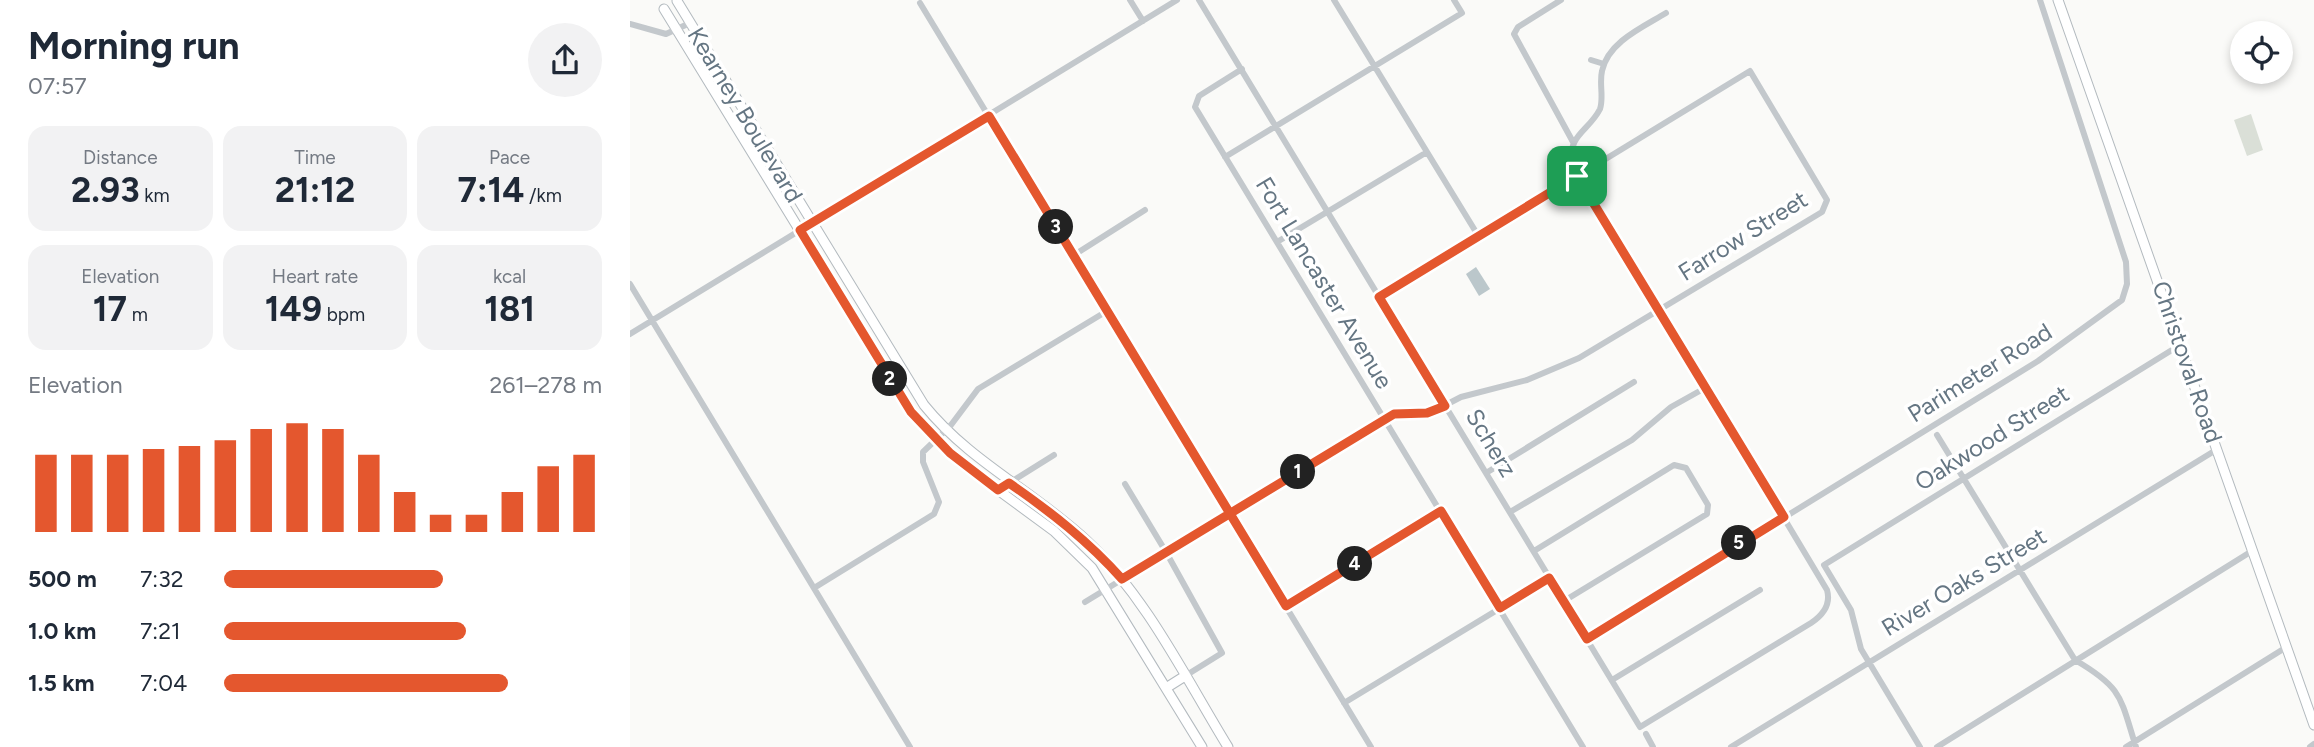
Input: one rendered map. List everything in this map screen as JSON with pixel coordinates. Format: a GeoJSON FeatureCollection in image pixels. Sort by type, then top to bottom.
{"type":"FeatureCollection","features":[{"type":"Feature","properties":{"kind":"street"},"geometry":{"type":"LineString","coordinates":[[1130,0],[1143,21]]}},
{"type":"Feature","properties":{"kind":"street"},"geometry":{"type":"LineString","coordinates":[[630,334],[1177,0]]}},
{"type":"Feature","properties":{"kind":"street","name":"Scherz"},"geometry":{"type":"LineString","coordinates":[[1199,0],[1640,727],[1823,613],[1828,601],[1827,590],[1784,517]]}},
{"type":"Feature","properties":{"kind":"street"},"geometry":{"type":"LineString","coordinates":[[1334,0],[1479,237]]}},
{"type":"Feature","properties":{"kind":"street"},"geometry":{"type":"LineString","coordinates":[[1225,157],[1462,13],[1454,0]]}},
{"type":"Feature","properties":{"kind":"street"},"geometry":{"type":"LineString","coordinates":[[1561,0],[1518,27],[1514,34],[1573,142]]}},
{"type":"Feature","properties":{"kind":"street","name":"Parimeter Road"},"geometry":{"type":"LineString","coordinates":[[1587,639],[2062,346],[2122,300],[2127,284],[2126,262],[2040,0]]}},
{"type":"Feature","properties":{"kind":"street","name":"Christoval Road"},"geometry":{"type":"LineString","coordinates":[[2059,0],[2314,725]]}},
{"type":"Feature","properties":{"kind":"street","name":"Kearney Boulevard"},"geometry":{"type":"LineString","coordinates":[[677,1],[907,381],[945,431],[1084,539],[1122,579],[1228,747]]}},
{"type":"Feature","properties":{"kind":"street"},"geometry":{"type":"LineString","coordinates":[[920,3],[1371,747]]}},
{"type":"Feature","properties":{"kind":"street","name":"Kearney Boulevard"},"geometry":{"type":"LineString","coordinates":[[664,9],[904,401],[935,439],[1062,538],[1092,568],[1202,747]]}},
{"type":"Feature","properties":{"kind":"street"},"geometry":{"type":"LineString","coordinates":[[1666,13],[1626,38],[1604,64],[1600,110],[1573,142],[1571,159],[1577,176],[1784,517]]}},
{"type":"Feature","properties":{"kind":"street"},"geometry":{"type":"LineString","coordinates":[[630,24],[662,34],[690,23]]}},
{"type":"Feature","properties":{"kind":"street"},"geometry":{"type":"LineString","coordinates":[[1591,61],[1604,64]]}},
{"type":"Feature","properties":{"kind":"street","name":"Fort Lancaster Avenue"},"geometry":{"type":"LineString","coordinates":[[1242,69],[1199,96],[1195,103],[1225,157],[1583,747]]}},
{"type":"Feature","properties":{"kind":"street","name":"Farrow Street"},"geometry":{"type":"LineString","coordinates":[[1085,602],[1384,420],[1399,413],[1427,413],[1467,395],[1518,383],[1563,366],[1822,212],[1827,204],[1750,71],[1577,176]]}},
{"type":"Feature","properties":{"kind":"street"},"geometry":{"type":"LineString","coordinates":[[1277,242],[1427,152]]}},
{"type":"Feature","properties":{"kind":"street"},"geometry":{"type":"LineString","coordinates":[[1379,297],[1577,176]]}},
{"type":"Feature","properties":{"kind":"street"},"geometry":{"type":"LineString","coordinates":[[1074,255],[1145,210]]}},
{"type":"Feature","properties":{"kind":"street"},"geometry":{"type":"LineString","coordinates":[[630,284],[910,747]]}},
{"type":"Feature","properties":{"kind":"street"},"geometry":{"type":"LineString","coordinates":[[814,588],[934,514],[939,502],[922,457],[978,389],[1107,311]]}},
{"type":"Feature","properties":{"kind":"street","name":"Oakwood Street"},"geometry":{"type":"LineString","coordinates":[[1868,661],[1861,649],[1851,610],[1824,565],[2180,345]]}},
{"type":"Feature","properties":{"kind":"street"},"geometry":{"type":"LineString","coordinates":[[1486,473],[1634,382]]}},
{"type":"Feature","properties":{"kind":"street"},"geometry":{"type":"LineString","coordinates":[[1510,512],[1632,440],[1671,407],[1705,388]]}},
{"type":"Feature","properties":{"kind":"street"},"geometry":{"type":"LineString","coordinates":[[1937,435],[2075,660],[2106,678],[2128,714],[2135,745]]}},
{"type":"Feature","properties":{"kind":"street","name":"River Oaks Street"},"geometry":{"type":"LineString","coordinates":[[1731,747],[2216,450]]}},
{"type":"Feature","properties":{"kind":"street"},"geometry":{"type":"LineString","coordinates":[[998,490],[1054,455]]}},
{"type":"Feature","properties":{"kind":"street"},"geometry":{"type":"LineString","coordinates":[[1534,551],[1674,465],[1686,468],[1708,505],[1707,514],[1564,601]]}},
{"type":"Feature","properties":{"kind":"street"},"geometry":{"type":"LineString","coordinates":[[1125,484],[1222,653],[1166,688]]}},
{"type":"Feature","properties":{"kind":"street"},"geometry":{"type":"LineString","coordinates":[[1286,606],[1441,511]]}},
{"type":"Feature","properties":{"kind":"street"},"geometry":{"type":"LineString","coordinates":[[1937,747],[2252,551]]}},
{"type":"Feature","properties":{"kind":"street"},"geometry":{"type":"LineString","coordinates":[[1344,703],[1549,578]]}},
{"type":"Feature","properties":{"kind":"street"},"geometry":{"type":"LineString","coordinates":[[1612,680],[1760,590]]}},
{"type":"Feature","properties":{"kind":"street"},"geometry":{"type":"LineString","coordinates":[[2126,747],[2135,745],[2285,648]]}},
{"type":"Feature","properties":{"kind":"street"},"geometry":{"type":"LineString","coordinates":[[1868,661],[1920,747]]}},
{"type":"Feature","properties":{"kind":"street"},"geometry":{"type":"LineString","coordinates":[[1646,734],[1653,747]]}},
{"type":"Feature","properties":{"kind":"street"},"geometry":{"type":"LineString","coordinates":[[2309,747],[2314,744]]}},
{"type":"Feature","properties":{"kind":"shaded area"},"geometry":{"type":"Polygon","coordinates":[[[2251,114],[2263,150],[2247,156],[2234,120],[2251,114]]]}},
{"type":"Feature","properties":{"kind":"shaded area"},"geometry":{"type":"Polygon","coordinates":[[[1476,267],[1490,289],[1479,296],[1466,274],[1476,267]]]}},
{"type":"Feature","properties":{"kind":"route"},"geometry":{"type":"LineString","coordinates":[[1577,176],[1379,297],[1445,406],[1423,414],[1394,414],[1293,475],[1229,514],[1122,579],[1084,539],[1055,515],[1009,483],[998,490],[960,462],[935,439],[911,412],[800,230],[989,116],[1229,514],[1286,606],[1441,511],[1500,608],[1549,578],[1587,639],[1784,517],[1577,176]]}}]}
